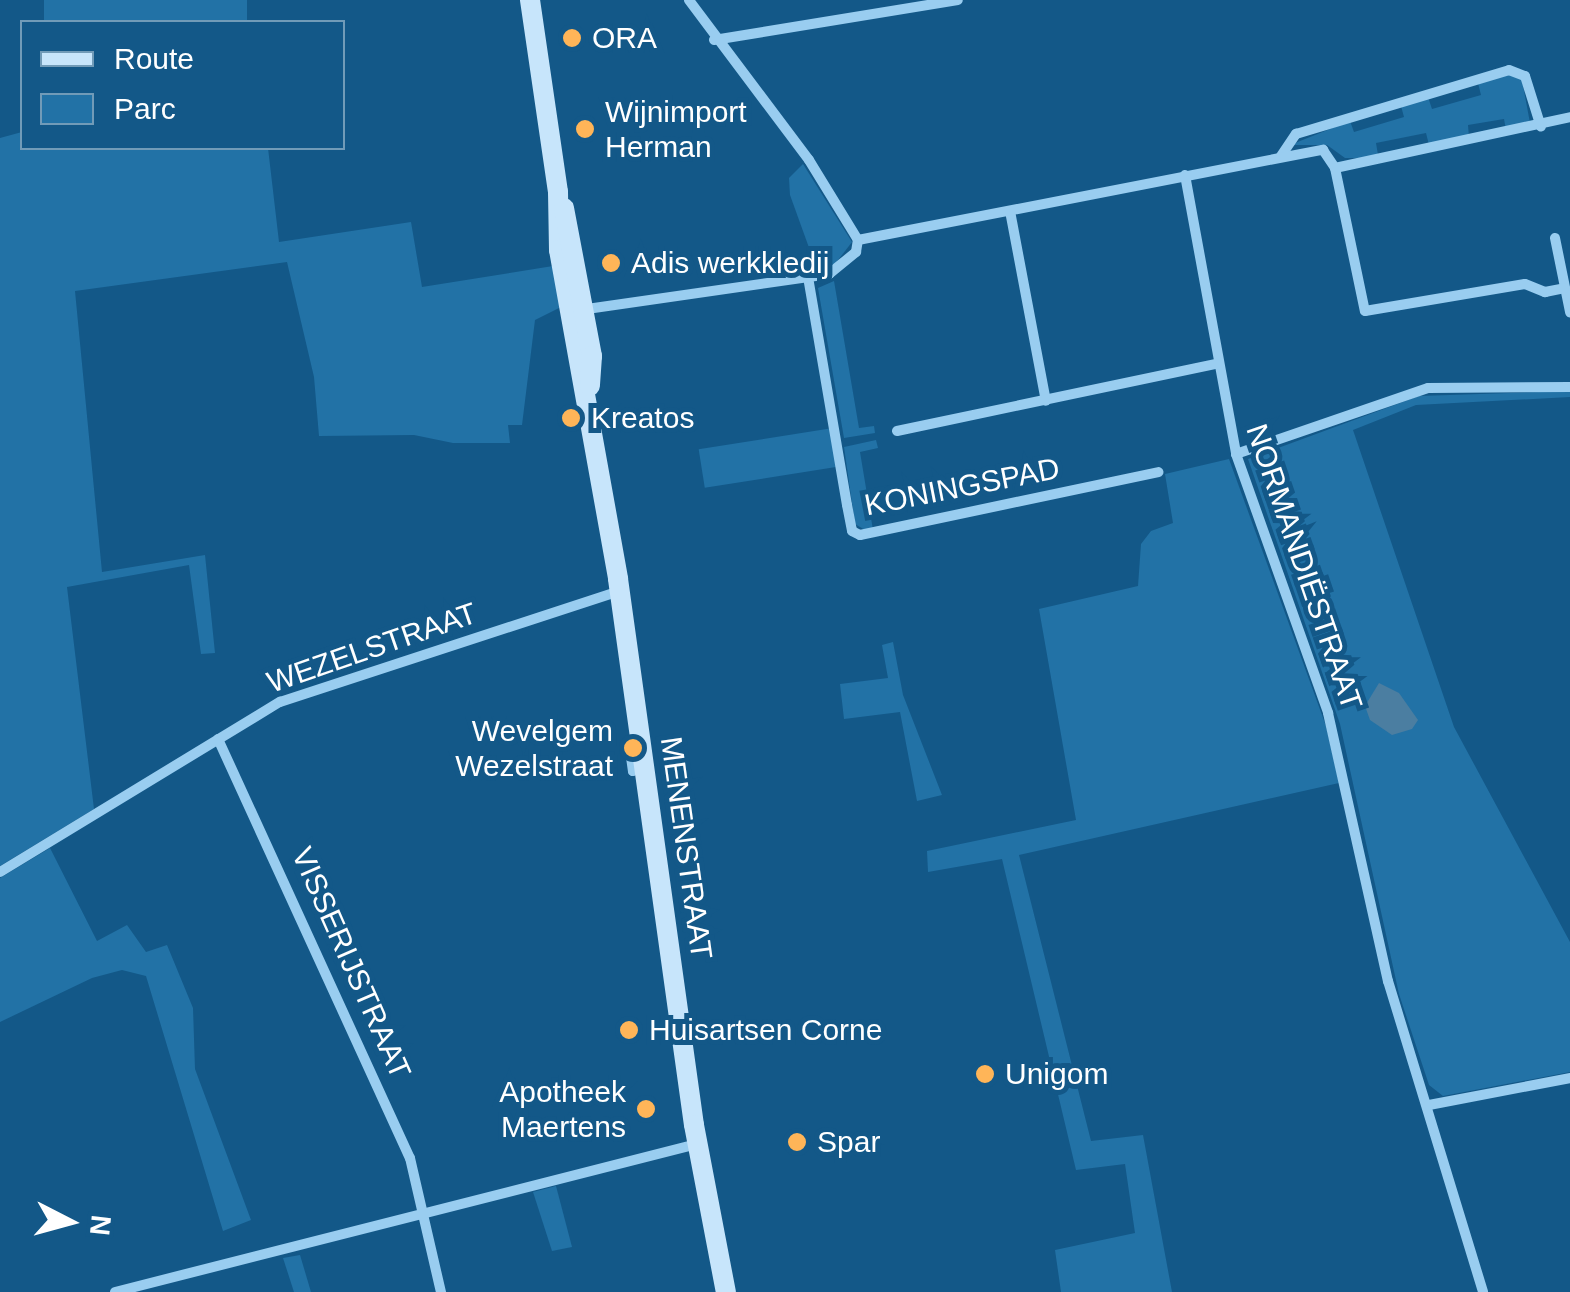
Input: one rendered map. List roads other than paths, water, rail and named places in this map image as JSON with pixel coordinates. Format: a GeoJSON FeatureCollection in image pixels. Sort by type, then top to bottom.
{"type":"FeatureCollection","features":[{"type":"Feature","properties":{"kind":"main road","name":"MENENSTRAAT"},"geometry":{"type":"LineString","coordinates":[[530,0],[620,591],[698,1144],[726,1292]]}},
{"type":"Feature","properties":{"kind":"street"},"geometry":{"type":"LineString","coordinates":[[689,0],[714,40],[809,160],[858,240]]}},
{"type":"Feature","properties":{"kind":"street"},"geometry":{"type":"LineString","coordinates":[[714,40],[958,0]]}},
{"type":"Feature","properties":{"kind":"street"},"geometry":{"type":"LineString","coordinates":[[1281,156],[1296,134],[1509,70],[1525,76],[1541,127]]}},
{"type":"Feature","properties":{"kind":"street"},"geometry":{"type":"LineString","coordinates":[[1335,168],[1541,127],[1556,115],[1570,117]]}},
{"type":"Feature","properties":{"kind":"street"},"geometry":{"type":"LineString","coordinates":[[577,310],[836,271],[858,240],[1323,150],[1335,168],[1364,311],[1525,284],[1545,292],[1565,288]]}},
{"type":"Feature","properties":{"kind":"street","name":"NORMANDIËSTRAAT"},"geometry":{"type":"LineString","coordinates":[[1184,175],[1216,364],[1236,454],[1333,729],[1381,952],[1483,1292]]}},
{"type":"Feature","properties":{"kind":"street"},"geometry":{"type":"LineString","coordinates":[[1010,211],[1046,401]]}},
{"type":"Feature","properties":{"kind":"street"},"geometry":{"type":"LineString","coordinates":[[1555,238],[1570,312]]}},
{"type":"Feature","properties":{"kind":"street","name":"KONINGSPAD"},"geometry":{"type":"LineString","coordinates":[[808,277],[852,531],[860,536],[1158,472]]}},
{"type":"Feature","properties":{"kind":"street"},"geometry":{"type":"LineString","coordinates":[[898,431],[1216,364]]}},
{"type":"Feature","properties":{"kind":"street"},"geometry":{"type":"LineString","coordinates":[[1236,454],[1428,388],[1570,387]]}},
{"type":"Feature","properties":{"kind":"street","name":"WEZELSTRAAT"},"geometry":{"type":"LineString","coordinates":[[0,872],[280,702],[620,591]]}},
{"type":"Feature","properties":{"kind":"street","name":"VISSERIJSTRAAT"},"geometry":{"type":"LineString","coordinates":[[218,739],[356,1034],[426,1211],[441,1292]]}},
{"type":"Feature","properties":{"kind":"street"},"geometry":{"type":"LineString","coordinates":[[1429,1106],[1570,1078]]}},
{"type":"Feature","properties":{"kind":"street"},"geometry":{"type":"LineString","coordinates":[[115,1292],[698,1144]]}},
{"type":"Feature","properties":{"kind":"place","name":"ORA"},"geometry":{"type":"Point","coordinates":[572,38]}},
{"type":"Feature","properties":{"kind":"place","name":"Wijnimport Herman"},"geometry":{"type":"Point","coordinates":[585,129]}},
{"type":"Feature","properties":{"kind":"place","name":"Adis werkkledij"},"geometry":{"type":"Point","coordinates":[611,263]}},
{"type":"Feature","properties":{"kind":"place","name":"Kreatos"},"geometry":{"type":"Point","coordinates":[571,418]}},
{"type":"Feature","properties":{"kind":"place","name":"Wevelgem Wezelstraat"},"geometry":{"type":"Point","coordinates":[633,748]}},
{"type":"Feature","properties":{"kind":"place","name":"Huisartsen Corne"},"geometry":{"type":"Point","coordinates":[629,1030]}},
{"type":"Feature","properties":{"kind":"place","name":"Unigom"},"geometry":{"type":"Point","coordinates":[985,1074]}},
{"type":"Feature","properties":{"kind":"place","name":"Apotheek Maertens"},"geometry":{"type":"Point","coordinates":[646,1109]}},
{"type":"Feature","properties":{"kind":"place","name":"Spar"},"geometry":{"type":"Point","coordinates":[797,1142]}}]}
